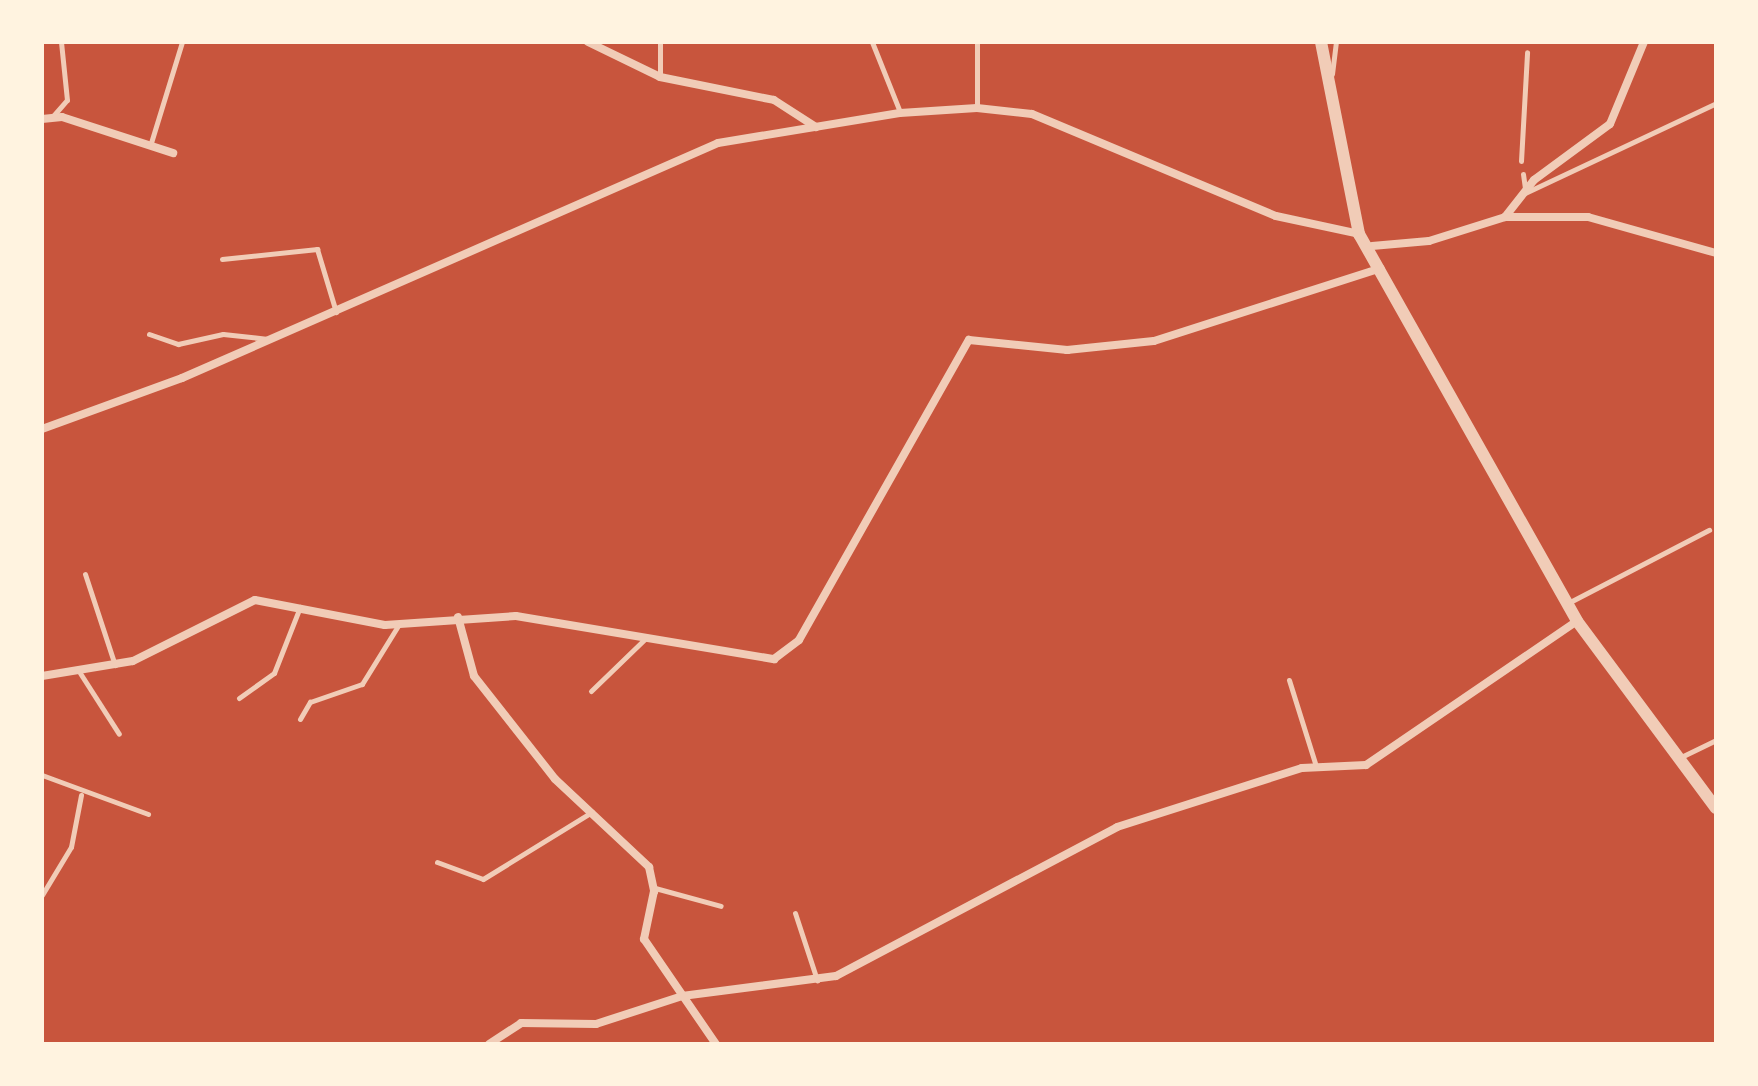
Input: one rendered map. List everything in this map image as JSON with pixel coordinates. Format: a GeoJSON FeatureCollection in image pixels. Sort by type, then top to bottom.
{"type":"FeatureCollection","features":[{"type":"Feature","properties":{"kind":"street"},"geometry":{"type":"LineString","coordinates":[[588,42],[660,77],[774,100],[816,127]]}},
{"type":"Feature","properties":{"kind":"street"},"geometry":{"type":"LineString","coordinates":[[1321,42],[1329,99],[1359,234]]}},
{"type":"Feature","properties":{"kind":"street"},"geometry":{"type":"LineString","coordinates":[[1505,217],[1523,192],[1610,124],[1644,42]]}},
{"type":"Feature","properties":{"kind":"street"},"geometry":{"type":"LineString","coordinates":[[42,429],[336,312],[710,145],[900,113],[977,108],[1032,114],[1276,216],[1359,234],[1372,246],[1381,268],[1577,621],[1676,759],[1716,808]]}},
{"type":"Feature","properties":{"kind":"street"},"geometry":{"type":"LineString","coordinates":[[42,119],[53,116],[173,153]]}},
{"type":"Feature","properties":{"kind":"street"},"geometry":{"type":"LineString","coordinates":[[1372,246],[1429,241],[1505,217],[1596,219],[1716,253]]}},
{"type":"Feature","properties":{"kind":"street"},"geometry":{"type":"LineString","coordinates":[[42,676],[115,666],[239,605],[268,600],[399,624],[458,617],[516,616],[647,637],[760,662],[787,652],[969,340],[1067,350],[1154,341],[1381,268]]}},
{"type":"Feature","properties":{"kind":"street"},"geometry":{"type":"LineString","coordinates":[[458,617],[474,676],[555,779],[642,857],[654,888],[644,939],[716,1044]]}},
{"type":"Feature","properties":{"kind":"street"},"geometry":{"type":"LineString","coordinates":[[489,1044],[509,1026],[596,1024],[682,996],[817,981],[864,965],[1117,827],[1316,766],[1366,765],[1577,621]]}},
{"type":"Feature","properties":{"kind":"lane"},"geometry":{"type":"LineString","coordinates":[[53,116],[67,100],[61,42]]}},
{"type":"Feature","properties":{"kind":"lane"},"geometry":{"type":"LineString","coordinates":[[149,147],[182,42]]}},
{"type":"Feature","properties":{"kind":"lane"},"geometry":{"type":"LineString","coordinates":[[660,42],[660,77]]}},
{"type":"Feature","properties":{"kind":"lane"},"geometry":{"type":"LineString","coordinates":[[872,42],[900,113]]}},
{"type":"Feature","properties":{"kind":"lane"},"geometry":{"type":"LineString","coordinates":[[977,42],[977,108]]}},
{"type":"Feature","properties":{"kind":"lane"},"geometry":{"type":"LineString","coordinates":[[1329,99],[1336,42]]}},
{"type":"Feature","properties":{"kind":"lane"},"geometry":{"type":"LineString","coordinates":[[1521,161],[1527,52]]}},
{"type":"Feature","properties":{"kind":"lane"},"geometry":{"type":"LineString","coordinates":[[1523,174],[1523,192],[1716,103]]}},
{"type":"Feature","properties":{"kind":"lane"},"geometry":{"type":"LineString","coordinates":[[222,259],[317,249],[336,312]]}},
{"type":"Feature","properties":{"kind":"lane"},"geometry":{"type":"LineString","coordinates":[[149,334],[178,344],[223,334],[269,340]]}},
{"type":"Feature","properties":{"kind":"lane"},"geometry":{"type":"LineString","coordinates":[[1567,604],[1709,530]]}},
{"type":"Feature","properties":{"kind":"lane"},"geometry":{"type":"LineString","coordinates":[[85,574],[115,666]]}},
{"type":"Feature","properties":{"kind":"lane"},"geometry":{"type":"LineString","coordinates":[[239,698],[274,673],[300,607]]}},
{"type":"Feature","properties":{"kind":"lane"},"geometry":{"type":"LineString","coordinates":[[300,719],[310,702],[362,684],[399,624]]}},
{"type":"Feature","properties":{"kind":"lane"},"geometry":{"type":"LineString","coordinates":[[591,691],[647,637]]}},
{"type":"Feature","properties":{"kind":"lane"},"geometry":{"type":"LineString","coordinates":[[80,673],[119,734]]}},
{"type":"Feature","properties":{"kind":"lane"},"geometry":{"type":"LineString","coordinates":[[1289,680],[1316,766]]}},
{"type":"Feature","properties":{"kind":"lane"},"geometry":{"type":"LineString","coordinates":[[1676,759],[1716,740]]}},
{"type":"Feature","properties":{"kind":"lane"},"geometry":{"type":"LineString","coordinates":[[42,775],[81,795],[148,814]]}},
{"type":"Feature","properties":{"kind":"lane"},"geometry":{"type":"LineString","coordinates":[[42,895],[71,847],[81,795]]}},
{"type":"Feature","properties":{"kind":"lane"},"geometry":{"type":"LineString","coordinates":[[437,862],[483,879],[592,812]]}},
{"type":"Feature","properties":{"kind":"lane"},"geometry":{"type":"LineString","coordinates":[[654,888],[721,906]]}},
{"type":"Feature","properties":{"kind":"lane"},"geometry":{"type":"LineString","coordinates":[[795,913],[817,981]]}}]}
